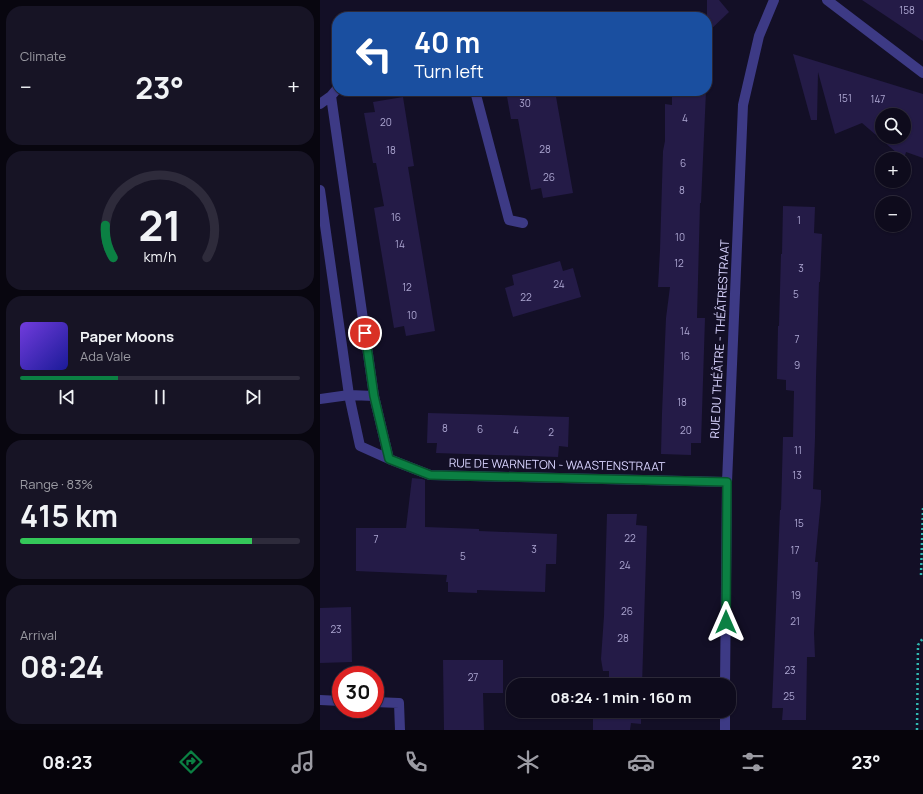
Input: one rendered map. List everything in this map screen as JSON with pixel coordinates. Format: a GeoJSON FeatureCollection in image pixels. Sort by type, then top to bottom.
{"type":"FeatureCollection","features":[{"type":"Feature","properties":{"kind":"street","name":"RUE DU THÉÂTRE - THÉÂTRESTRAAT"},"geometry":{"type":"LineString","coordinates":[[725,678],[727,482],[743,105],[759,36],[774,0]]}},
{"type":"Feature","properties":{"kind":"street"},"geometry":{"type":"LineString","coordinates":[[827,0],[923,73]]}},
{"type":"Feature","properties":{"kind":"street"},"geometry":{"type":"LineString","coordinates":[[320,104],[332,95]]}},
{"type":"Feature","properties":{"kind":"street"},"geometry":{"type":"LineString","coordinates":[[334,96],[374,396],[389,459]]}},
{"type":"Feature","properties":{"kind":"street"},"geometry":{"type":"LineString","coordinates":[[476,96],[509,220],[523,223]]}},
{"type":"Feature","properties":{"kind":"street","name":"RUE DE WARNETON - WAASTENSTRAAT"},"geometry":{"type":"LineString","coordinates":[[320,190],[349,395],[360,446],[430,475],[727,482]]}},
{"type":"Feature","properties":{"kind":"street"},"geometry":{"type":"LineString","coordinates":[[320,399],[349,395],[374,396]]}},
{"type":"Feature","properties":{"kind":"street"},"geometry":{"type":"LineString","coordinates":[[320,700],[332,701]]}},
{"type":"Feature","properties":{"kind":"street"},"geometry":{"type":"LineString","coordinates":[[384,702],[399,703],[400,730]]}},
{"type":"Feature","properties":{"kind":"street"},"geometry":{"type":"LineString","coordinates":[[725,718],[725,730]]}},
{"type":"Feature","properties":{"kind":"path"},"geometry":{"type":"LineString","coordinates":[[923,508],[920,575],[923,576]]}},
{"type":"Feature","properties":{"kind":"path"},"geometry":{"type":"LineString","coordinates":[[917,730],[918,645],[923,638]]}},
{"type":"Feature","properties":{"kind":"building"},"geometry":{"type":"Polygon","coordinates":[[[707,0],[719,0],[729,12],[712,28],[712,12],[707,12],[707,0]]]}},
{"type":"Feature","properties":{"kind":"building"},"geometry":{"type":"Polygon","coordinates":[[[862,0],[923,0],[923,41],[889,18],[862,0]]]}},
{"type":"Feature","properties":{"kind":"building"},"geometry":{"type":"Polygon","coordinates":[[[793,54],[923,94],[923,158],[911,154],[911,152],[896,152],[886,144],[911,144],[911,108],[875,108],[875,134],[862,123],[835,134],[818,72],[817,120],[811,120],[793,54]]]}},
{"type":"Feature","properties":{"kind":"building"},"geometry":{"type":"Polygon","coordinates":[[[507,96],[556,96],[573,193],[543,198],[541,188],[531,190],[518,119],[511,119],[507,96]]]}},
{"type":"Feature","properties":{"kind":"building"},"geometry":{"type":"Polygon","coordinates":[[[672,96],[706,96],[700,203],[697,318],[705,318],[701,443],[691,443],[691,455],[661,454],[666,318],[670,287],[658,287],[663,151],[665,141],[665,104],[672,105],[672,96]]]}},
{"type":"Feature","properties":{"kind":"building"},"geometry":{"type":"Polygon","coordinates":[[[403,97],[414,166],[408,167],[435,331],[406,336],[404,326],[394,328],[374,208],[384,206],[376,163],[373,163],[364,113],[375,112],[373,102],[403,97]]]}},
{"type":"Feature","properties":{"kind":"building"},"geometry":{"type":"Polygon","coordinates":[[[783,206],[815,207],[814,233],[822,234],[819,282],[813,489],[821,490],[821,500],[815,562],[818,562],[814,633],[815,657],[807,657],[806,720],[782,720],[783,708],[772,708],[783,437],[793,437],[794,391],[786,390],[786,380],[777,379],[783,206]]]}},
{"type":"Feature","properties":{"kind":"building"},"geometry":{"type":"Polygon","coordinates":[[[560,261],[563,271],[573,268],[581,297],[513,317],[505,288],[514,285],[512,275],[560,261]]]}},
{"type":"Feature","properties":{"kind":"building"},"geometry":{"type":"Polygon","coordinates":[[[428,413],[569,417],[568,447],[559,446],[558,457],[436,453],[437,443],[427,443],[428,413]]]}},
{"type":"Feature","properties":{"kind":"building"},"geometry":{"type":"Polygon","coordinates":[[[412,478],[425,480],[425,527],[557,534],[556,564],[546,564],[545,592],[477,590],[477,593],[448,592],[448,582],[446,582],[447,575],[356,571],[356,528],[406,528],[412,478]]]}},
{"type":"Feature","properties":{"kind":"building"},"geometry":{"type":"Polygon","coordinates":[[[607,514],[637,514],[636,525],[647,526],[642,678],[609,678],[609,671],[603,671],[601,659],[604,616],[607,514]]]}},
{"type":"Feature","properties":{"kind":"building"},"geometry":{"type":"Polygon","coordinates":[[[351,607],[352,662],[320,663],[320,608],[351,607]]]}},
{"type":"Feature","properties":{"kind":"building"},"geometry":{"type":"Polygon","coordinates":[[[443,660],[503,660],[503,693],[483,693],[484,730],[444,730],[443,660]]]}},
{"type":"Feature","properties":{"kind":"building"},"geometry":{"type":"Polygon","coordinates":[[[593,718],[641,718],[641,724],[631,723],[630,730],[593,730],[593,718]]]}},
{"type":"Feature","properties":{"kind":"route"},"geometry":{"type":"LineString","coordinates":[[365,333],[374,396],[389,459],[430,475],[727,482],[726,622]]}}]}
